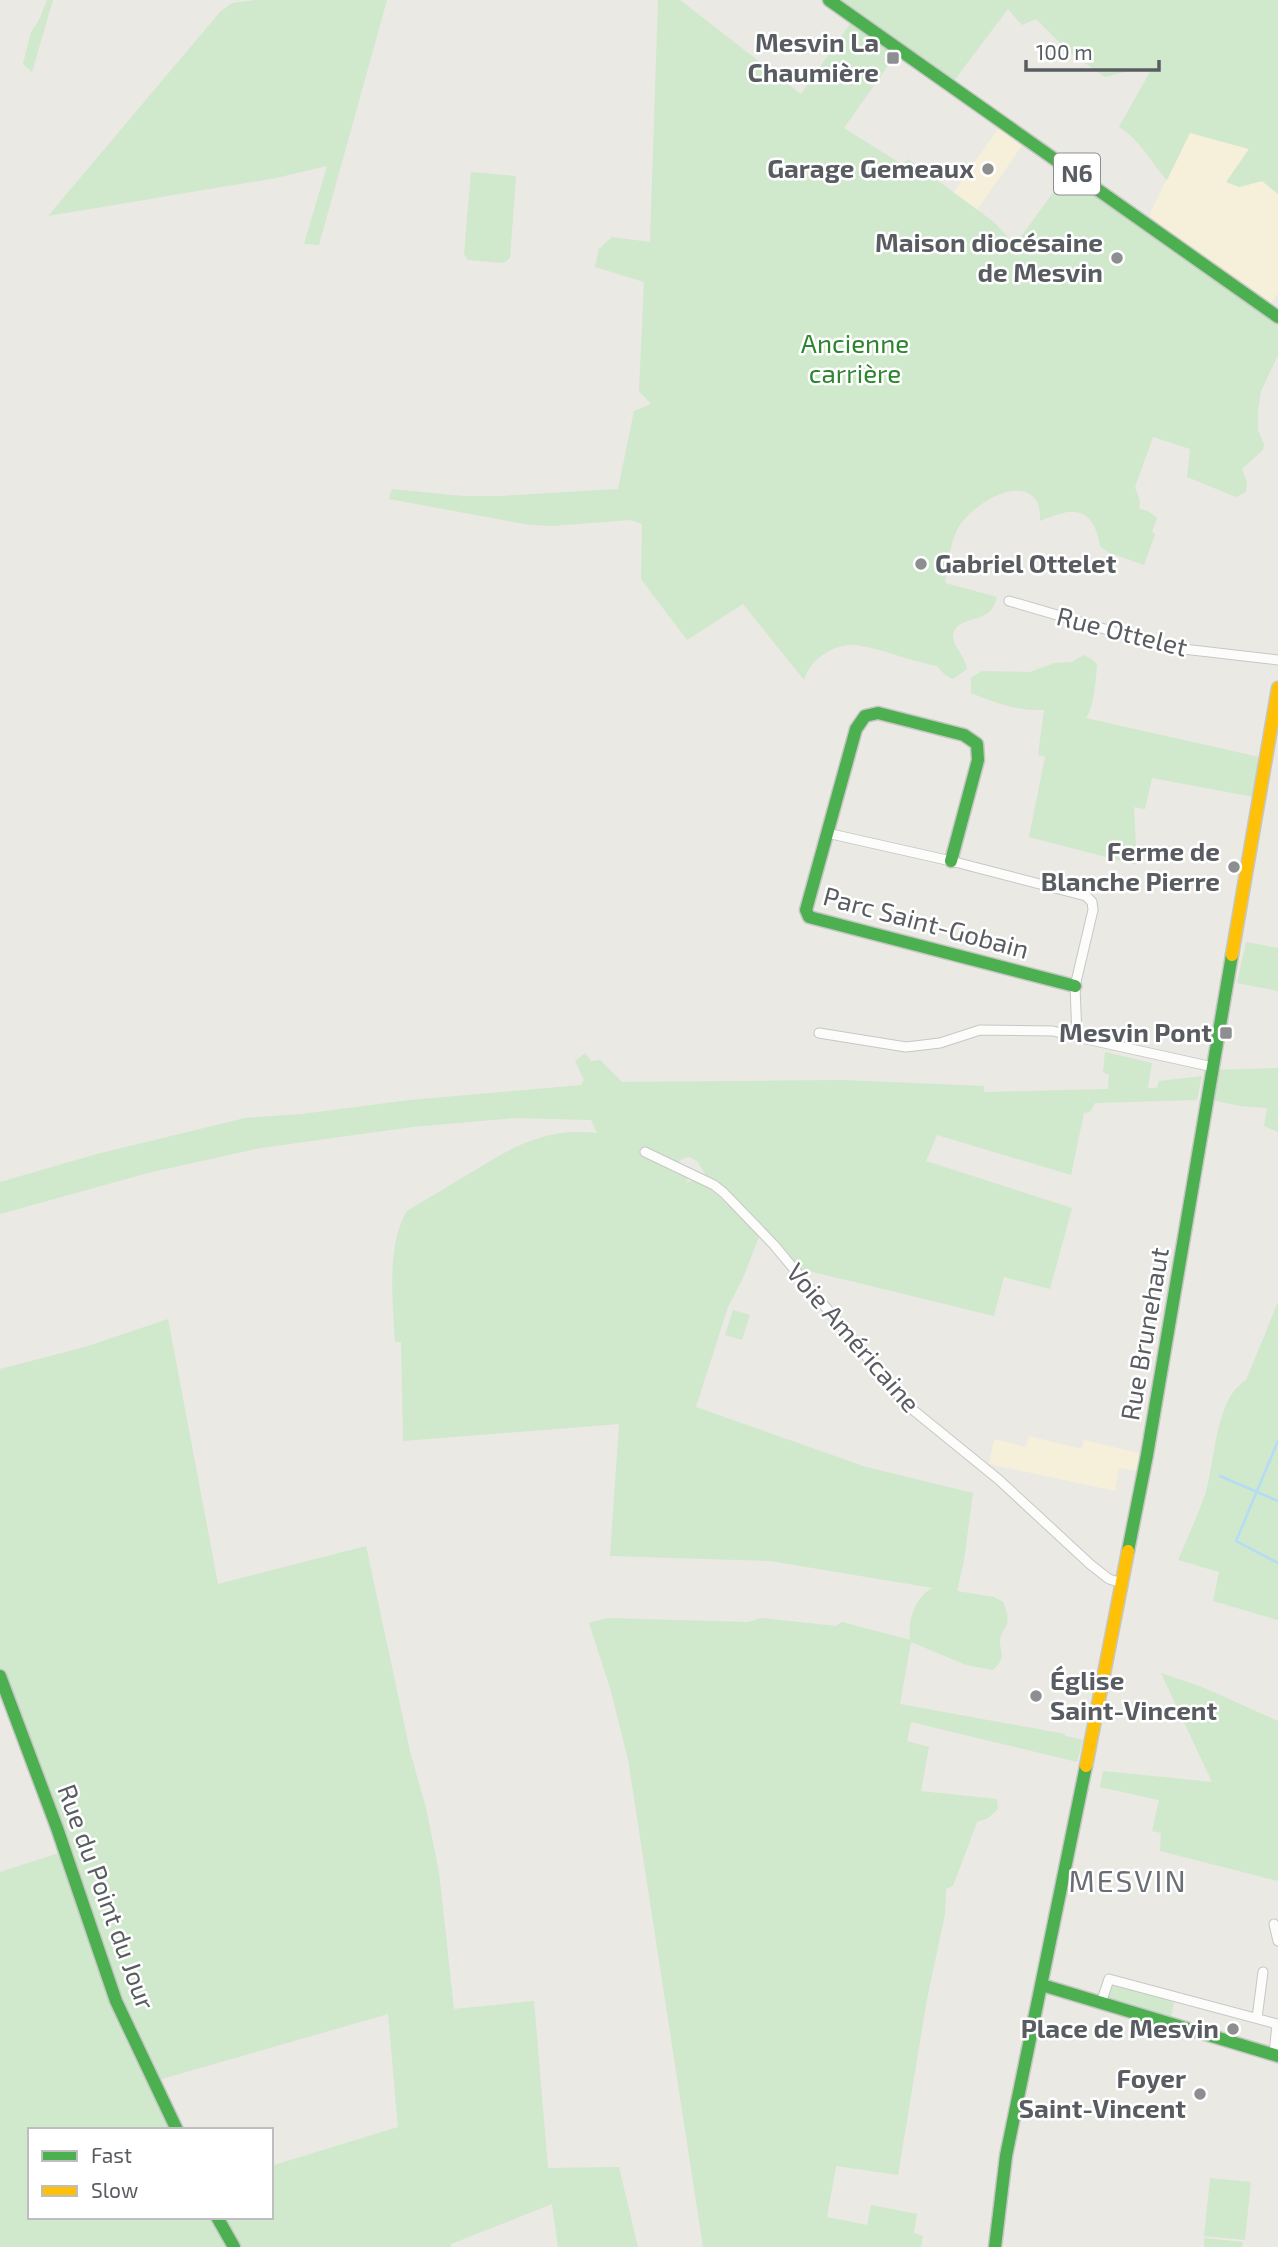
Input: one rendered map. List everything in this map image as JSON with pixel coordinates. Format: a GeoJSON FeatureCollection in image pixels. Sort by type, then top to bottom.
{"type":"FeatureCollection","features":[{"type":"Feature","properties":{"kind":"street","name":"N6"},"geometry":{"type":"LineString","coordinates":[[829,0],[1278,317]]}},
{"type":"Feature","properties":{"kind":"street","name":"Rue Ottelet"},"geometry":{"type":"LineString","coordinates":[[1009,601],[1166,648],[1278,660]]}},
{"type":"Feature","properties":{"kind":"street","name":"Rue Brunehaut"},"geometry":{"type":"LineString","coordinates":[[1042,1985],[1168,1338],[1278,688]]}},
{"type":"Feature","properties":{"kind":"street","name":"Parc Saint-Gobain"},"geometry":{"type":"LineString","coordinates":[[951,860],[978,760],[976,744],[964,735],[878,713],[865,716],[857,724],[806,910],[813,920],[1075,986]]}},
{"type":"Feature","properties":{"kind":"street"},"geometry":{"type":"LineString","coordinates":[[827,833],[951,860],[1089,899],[1093,910],[1075,986],[1077,1037]]}},
{"type":"Feature","properties":{"kind":"street"},"geometry":{"type":"LineString","coordinates":[[819,1033],[906,1047],[940,1043],[980,1030],[1053,1031],[1213,1067]]}},
{"type":"Feature","properties":{"kind":"street","name":"Voie Américaine"},"geometry":{"type":"LineString","coordinates":[[645,1152],[714,1185],[724,1194],[774,1245],[907,1405],[998,1479],[1091,1565],[1109,1579],[1122,1583]]}},
{"type":"Feature","properties":{"kind":"street","name":"Rue du Point du Jour"},"geometry":{"type":"LineString","coordinates":[[0,1676],[57,1828],[116,2001],[176,2128]]}},
{"type":"Feature","properties":{"kind":"street"},"geometry":{"type":"LineString","coordinates":[[1274,1923],[1278,1941]]}},
{"type":"Feature","properties":{"kind":"street"},"geometry":{"type":"LineString","coordinates":[[1257,2018],[1263,1972]]}},
{"type":"Feature","properties":{"kind":"street"},"geometry":{"type":"LineString","coordinates":[[1101,2003],[1109,1979],[1277,2024]]}},
{"type":"Feature","properties":{"kind":"street"},"geometry":{"type":"LineString","coordinates":[[995,2247],[1006,2156],[1042,1985],[1276,2055],[1278,2015]]}},
{"type":"Feature","properties":{"kind":"street"},"geometry":{"type":"LineString","coordinates":[[218,2219],[234,2247]]}},
{"type":"Feature","properties":{"kind":"shaded area","name":"Garage Gemeaux"},"geometry":{"type":"Polygon","coordinates":[[[1002,123],[1026,140],[977,210],[953,193],[1002,123]]]}},
{"type":"Feature","properties":{"kind":"shaded area"},"geometry":{"type":"Polygon","coordinates":[[[1190,132],[1249,149],[1239,187],[1262,181],[1278,194],[1278,293],[1267,309],[1149,225],[1151,211],[1190,132]]]}},
{"type":"Feature","properties":{"kind":"shaded area"},"geometry":{"type":"Polygon","coordinates":[[[1029,1436],[1082,1449],[1084,1440],[1147,1455],[1144,1472],[1119,1468],[1115,1491],[989,1464],[994,1439],[1026,1447],[1029,1436]]]}},
{"type":"Feature","properties":{"kind":"green space"},"geometry":{"type":"Polygon","coordinates":[[[47,0],[53,0],[32,72],[23,64],[31,32],[47,0]]]}},
{"type":"Feature","properties":{"kind":"green space"},"geometry":{"type":"Polygon","coordinates":[[[257,0],[387,0],[319,245],[304,244],[327,166],[276,178],[48,216],[220,12],[232,3],[257,0]]]}},
{"type":"Feature","properties":{"kind":"green space","name":"Ancienne carrière"},"geometry":{"type":"Polygon","coordinates":[[[658,0],[680,0],[801,94],[854,18],[829,0],[1278,0],[1278,194],[1262,181],[1239,187],[1226,182],[1249,149],[1190,133],[1167,180],[1139,145],[1119,127],[1151,70],[1133,70],[1105,77],[1069,52],[1036,19],[1022,25],[1008,9],[950,86],[899,50],[844,128],[903,165],[908,159],[994,222],[1012,242],[1023,234],[1070,169],[1278,317],[1278,355],[1261,391],[1258,410],[1258,430],[1264,444],[1263,450],[1242,469],[1247,482],[1246,492],[1236,497],[1187,477],[1190,449],[1153,437],[1135,487],[1140,501],[1139,509],[1148,511],[1157,518],[1152,532],[1155,534],[1144,565],[1101,547],[1094,526],[1083,514],[1070,512],[1040,521],[1037,502],[1028,493],[1017,490],[993,497],[962,522],[950,550],[945,583],[997,597],[990,611],[963,623],[954,632],[954,642],[967,669],[953,679],[937,666],[876,649],[848,645],[824,654],[811,666],[804,680],[743,604],[687,640],[641,579],[642,524],[630,520],[530,525],[389,499],[392,489],[463,496],[500,496],[618,489],[634,411],[651,404],[639,391],[644,282],[595,267],[599,249],[612,237],[650,242],[658,0]]]}},
{"type":"Feature","properties":{"kind":"green space"},"geometry":{"type":"Polygon","coordinates":[[[471,172],[516,176],[510,258],[504,263],[468,260],[464,254],[471,172]]]}},
{"type":"Feature","properties":{"kind":"green space"},"geometry":{"type":"Polygon","coordinates":[[[1083,655],[1097,664],[1093,700],[1086,718],[1259,757],[1254,797],[1152,778],[1145,809],[1134,807],[1137,865],[1029,837],[1045,757],[1038,755],[1044,710],[1016,708],[971,693],[971,678],[982,671],[1030,672],[1054,663],[1072,662],[1083,655]]]}},
{"type":"Feature","properties":{"kind":"green space"},"geometry":{"type":"Polygon","coordinates":[[[1246,942],[1278,948],[1278,991],[1237,983],[1246,942]]]}},
{"type":"Feature","properties":{"kind":"green space"},"geometry":{"type":"Polygon","coordinates":[[[1105,1052],[1152,1063],[1148,1088],[1157,1088],[1159,1081],[1202,1076],[1197,1100],[1095,1103],[1090,1112],[1084,1113],[1071,1175],[937,1135],[926,1161],[1072,1208],[1050,1289],[1004,1277],[994,1316],[809,1271],[801,1278],[761,1232],[728,1307],[696,1407],[866,1467],[973,1493],[957,1591],[994,1597],[1003,1602],[1008,1618],[1000,1640],[1001,1659],[993,1670],[966,1665],[911,1642],[900,1704],[1065,1734],[1083,1740],[1077,1762],[911,1722],[907,1741],[929,1747],[921,1791],[997,1799],[998,1809],[988,1818],[977,1822],[953,1886],[946,1889],[945,1914],[927,1999],[898,2175],[836,2166],[827,2217],[867,2225],[871,2205],[917,2214],[914,2233],[923,2236],[921,2247],[703,2247],[628,1759],[611,1691],[589,1623],[607,1618],[748,1622],[761,1618],[836,1626],[842,1622],[910,1640],[910,1625],[917,1603],[933,1588],[770,1561],[610,1556],[619,1424],[403,1441],[401,1342],[395,1342],[392,1275],[396,1240],[407,1211],[513,1148],[560,1133],[597,1133],[591,1120],[515,1118],[412,1127],[261,1148],[148,1173],[0,1214],[0,1182],[97,1154],[245,1118],[581,1085],[584,1080],[575,1061],[585,1053],[591,1061],[600,1060],[622,1082],[842,1080],[984,1086],[984,1092],[1108,1089],[1109,1075],[1103,1072],[1105,1052]],[[690,1157],[684,1158],[676,1163],[671,1171],[688,1178],[686,1183],[693,1180],[705,1184],[734,1210],[740,1210],[707,1178],[698,1162],[690,1157]]]}},
{"type":"Feature","properties":{"kind":"green space"},"geometry":{"type":"Polygon","coordinates":[[[1278,1068],[1278,1132],[1264,1126],[1267,1108],[1208,1099],[1217,1086],[1213,1070],[1278,1068]]]}},
{"type":"Feature","properties":{"kind":"green space"},"geometry":{"type":"Polygon","coordinates":[[[1278,1302],[1278,1620],[1213,1601],[1219,1572],[1178,1560],[1205,1495],[1222,1416],[1236,1389],[1246,1380],[1278,1302]]]}},
{"type":"Feature","properties":{"kind":"green space"},"geometry":{"type":"Polygon","coordinates":[[[733,1310],[750,1315],[742,1340],[725,1335],[733,1310]]]}},
{"type":"Feature","properties":{"kind":"green space"},"geometry":{"type":"Polygon","coordinates":[[[168,1319],[218,1584],[366,1546],[439,1872],[454,2009],[534,2001],[548,2168],[619,2167],[638,2247],[558,2247],[552,2204],[451,2244],[451,2247],[0,2247],[0,1872],[65,1851],[0,1676],[0,1369],[85,1347],[168,1319]],[[388,2014],[155,2081],[176,2128],[28,2128],[28,2219],[273,2219],[273,2165],[398,2127],[388,2014]]]}},
{"type":"Feature","properties":{"kind":"green space"},"geometry":{"type":"Polygon","coordinates":[[[1161,1673],[1202,1687],[1278,1721],[1278,1881],[1160,1851],[1161,1833],[1152,1831],[1159,1800],[1100,1787],[1103,1771],[1212,1782],[1161,1673]]]}},
{"type":"Feature","properties":{"kind":"green space"},"geometry":{"type":"Polygon","coordinates":[[[1109,1979],[1175,1996],[1170,2023],[1101,2003],[1109,1979]]]}},
{"type":"Feature","properties":{"kind":"green space"},"geometry":{"type":"Polygon","coordinates":[[[1210,2178],[1251,2182],[1245,2240],[1204,2236],[1210,2178]]]}},
{"type":"Feature","properties":{"kind":"green space"},"geometry":{"type":"Polygon","coordinates":[[[1204,2238],[1243,2242],[1242,2247],[1204,2247],[1204,2238]]]}},
{"type":"Feature","properties":{"kind":"waterway"},"geometry":{"type":"LineString","coordinates":[[1278,1441],[1236,1541],[1278,1563]]}},
{"type":"Feature","properties":{"kind":"waterway"},"geometry":{"type":"LineString","coordinates":[[1220,1476],[1278,1501]]}},
{"type":"Feature","properties":{"kind":"traffic: fast"},"geometry":{"type":"LineString","coordinates":[[829,0],[1278,317]]}},
{"type":"Feature","properties":{"kind":"traffic: fast"},"geometry":{"type":"LineString","coordinates":[[951,861],[978,760],[977,744],[964,735],[878,713],[865,716],[856,729],[806,910],[809,917],[1075,986]]}},
{"type":"Feature","properties":{"kind":"traffic: fast"},"geometry":{"type":"LineString","coordinates":[[1128,1551],[1147,1455],[1232,955]]}},
{"type":"Feature","properties":{"kind":"traffic: fast"},"geometry":{"type":"LineString","coordinates":[[0,1676],[57,1828],[116,2001],[176,2128]]}},
{"type":"Feature","properties":{"kind":"traffic: fast"},"geometry":{"type":"LineString","coordinates":[[995,2247],[1006,2156],[1086,1766]]}},
{"type":"Feature","properties":{"kind":"traffic: fast"},"geometry":{"type":"LineString","coordinates":[[1042,1985],[1278,2056]]}},
{"type":"Feature","properties":{"kind":"traffic: fast"},"geometry":{"type":"LineString","coordinates":[[218,2219],[234,2247]]}},
{"type":"Feature","properties":{"kind":"traffic: slow"},"geometry":{"type":"LineString","coordinates":[[1232,955],[1278,688]]}},
{"type":"Feature","properties":{"kind":"traffic: slow"},"geometry":{"type":"LineString","coordinates":[[1086,1766],[1128,1551]]}},
{"type":"Feature","properties":{"kind":"place","name":"Mesvin La Chaumière"},"geometry":{"type":"Point","coordinates":[893,58]}},
{"type":"Feature","properties":{"kind":"place","name":"Garage Gemeaux"},"geometry":{"type":"Point","coordinates":[988,169]}},
{"type":"Feature","properties":{"kind":"place","name":"Maison diocésaine de Mesvin"},"geometry":{"type":"Point","coordinates":[1117,258]}},
{"type":"Feature","properties":{"kind":"place","name":"Gabriel Ottelet"},"geometry":{"type":"Point","coordinates":[921,564]}},
{"type":"Feature","properties":{"kind":"place","name":"Ferme de Blanche Pierre"},"geometry":{"type":"Point","coordinates":[1234,867]}},
{"type":"Feature","properties":{"kind":"place","name":"Mesvin Pont"},"geometry":{"type":"Point","coordinates":[1226,1033]}},
{"type":"Feature","properties":{"kind":"place","name":"Église Saint-Vincent"},"geometry":{"type":"Point","coordinates":[1036,1696]}},
{"type":"Feature","properties":{"kind":"place","name":"Place de Mesvin"},"geometry":{"type":"Point","coordinates":[1233,2029]}},
{"type":"Feature","properties":{"kind":"place","name":"Foyer Saint-Vincent"},"geometry":{"type":"Point","coordinates":[1200,2094]}},
{"type":"Feature","properties":{"kind":"district","name":"MESVIN"},"geometry":{"type":"Point","coordinates":[1128,1882]}}]}
